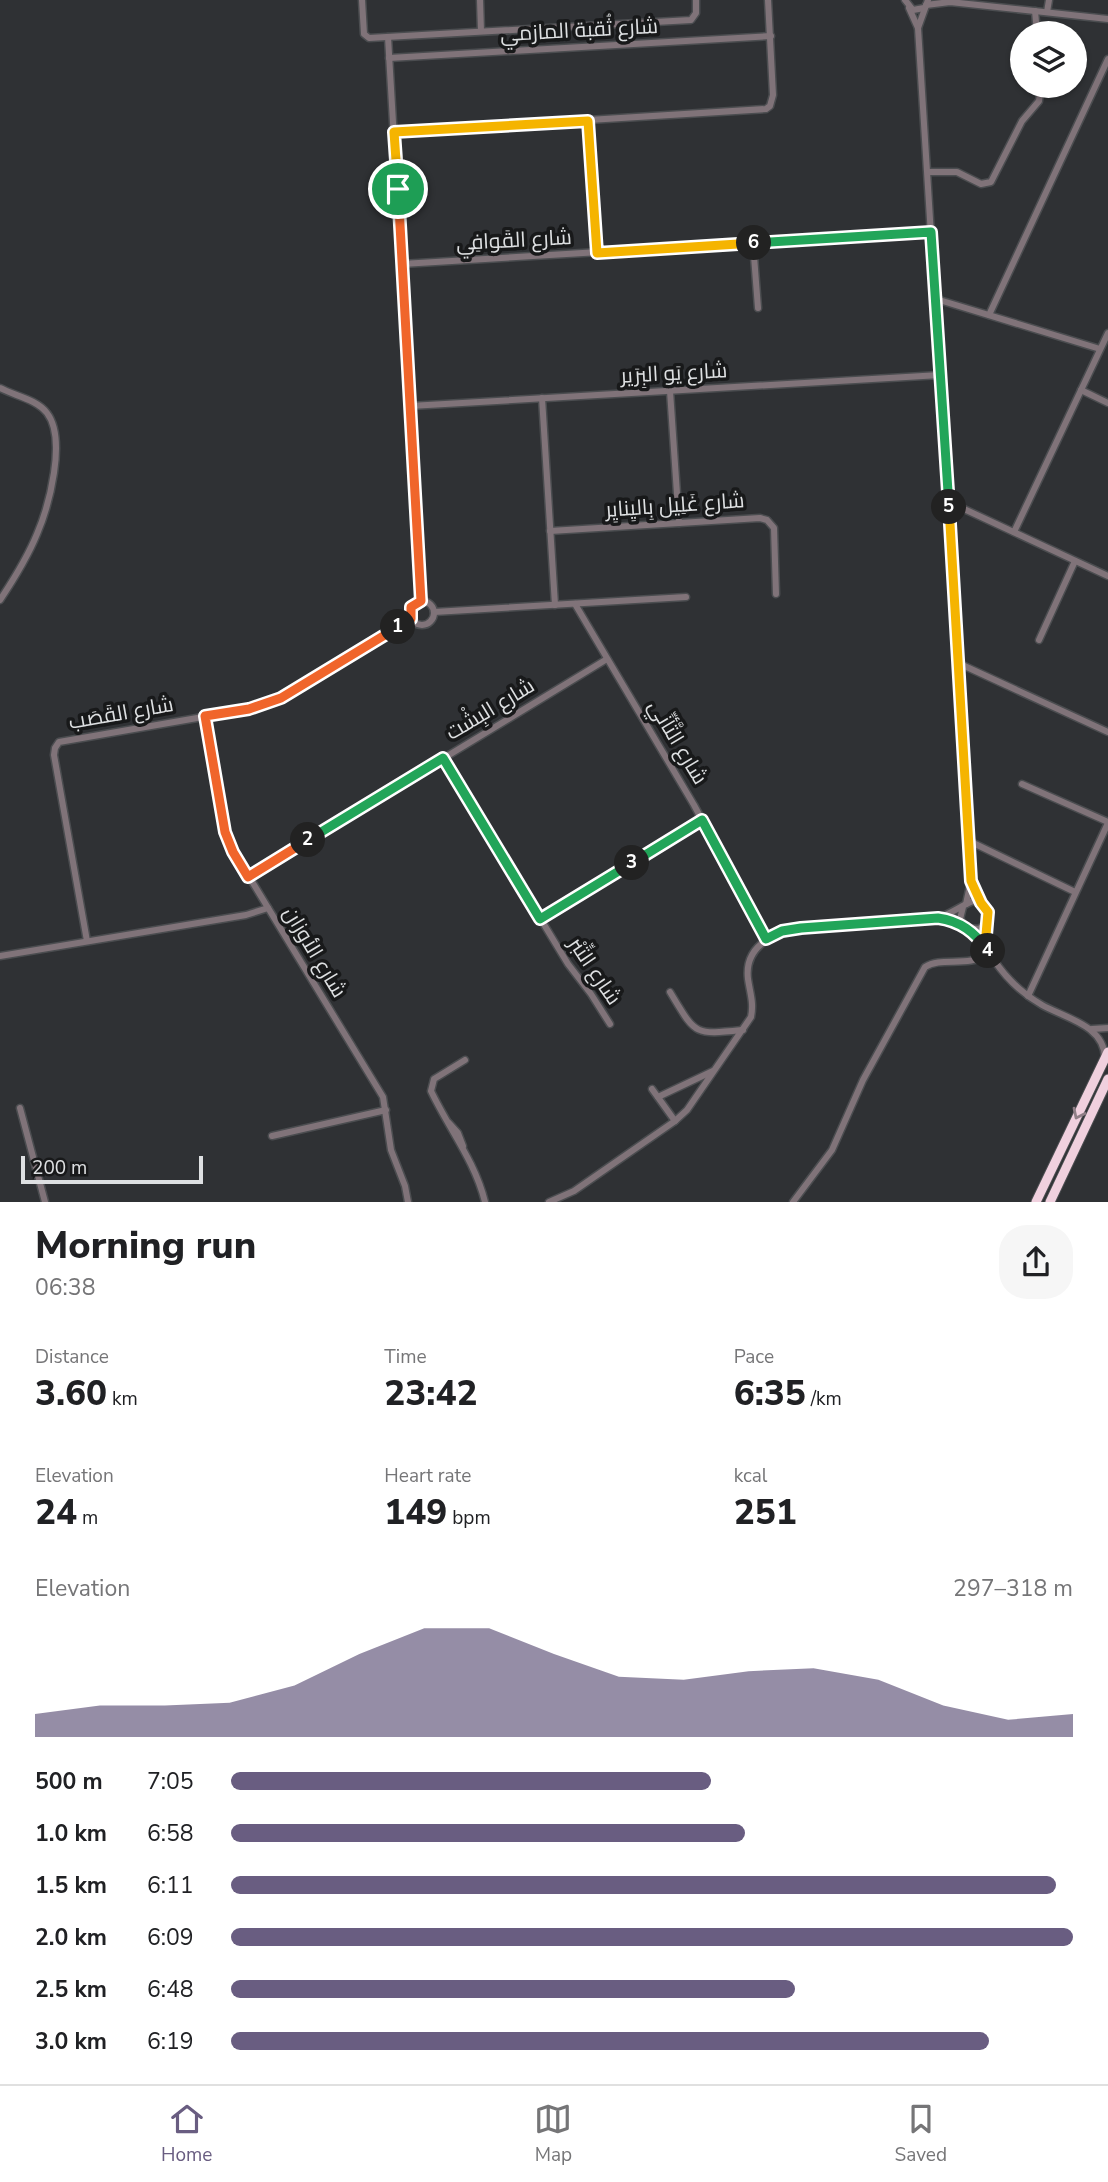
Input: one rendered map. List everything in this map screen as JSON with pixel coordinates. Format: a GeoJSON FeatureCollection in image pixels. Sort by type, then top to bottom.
{"type":"FeatureCollection","features":[{"type":"Feature","properties":{"kind":"highway"},"geometry":{"type":"LineString","coordinates":[[1036,1202],[1106,1056]]}},
{"type":"Feature","properties":{"kind":"highway"},"geometry":{"type":"LineString","coordinates":[[1050,1202],[1108,1079]]}},
{"type":"Feature","properties":{"kind":"street"},"geometry":{"type":"LineString","coordinates":[[362,0],[365,36],[369,38],[691,20],[696,13],[696,0]]}},
{"type":"Feature","properties":{"kind":"street"},"geometry":{"type":"LineString","coordinates":[[480,0],[481,31]]}},
{"type":"Feature","properties":{"kind":"street"},"geometry":{"type":"LineString","coordinates":[[394,132],[766,109],[774,95],[768,0]]}},
{"type":"Feature","properties":{"kind":"street"},"geometry":{"type":"LineString","coordinates":[[897,0],[917,10],[926,4],[948,1],[1108,19]]}},
{"type":"Feature","properties":{"kind":"street"},"geometry":{"type":"LineString","coordinates":[[1047,12],[1049,0]]}},
{"type":"Feature","properties":{"kind":"street"},"geometry":{"type":"LineString","coordinates":[[907,4],[918,28],[969,841],[971,881],[960,915],[1006,975],[1028,996],[1090,1029],[1103,1044],[1106,1056]]}},
{"type":"Feature","properties":{"kind":"street"},"geometry":{"type":"LineString","coordinates":[[918,28],[926,4]]}},
{"type":"Feature","properties":{"kind":"street"},"geometry":{"type":"LineString","coordinates":[[1035,11],[1036,21]]}},
{"type":"Feature","properties":{"kind":"street","name":"شارع ثُقبة المازمي"},"geometry":{"type":"LineString","coordinates":[[389,58],[771,36]]}},
{"type":"Feature","properties":{"kind":"street"},"geometry":{"type":"LineString","coordinates":[[388,37],[421,601]]}},
{"type":"Feature","properties":{"kind":"street"},"geometry":{"type":"LineString","coordinates":[[989,315],[1108,59]]}},
{"type":"Feature","properties":{"kind":"street"},"geometry":{"type":"LineString","coordinates":[[928,172],[957,172],[981,184],[991,182],[1022,121],[1039,98]]}},
{"type":"Feature","properties":{"kind":"street"},"geometry":{"type":"LineString","coordinates":[[588,121],[597,253]]}},
{"type":"Feature","properties":{"kind":"street","name":"شارع القَوافِي"},"geometry":{"type":"LineString","coordinates":[[402,264],[931,232]]}},
{"type":"Feature","properties":{"kind":"street"},"geometry":{"type":"LineString","coordinates":[[753,243],[758,308]]}},
{"type":"Feature","properties":{"kind":"street"},"geometry":{"type":"LineString","coordinates":[[936,299],[1100,349]]}},
{"type":"Feature","properties":{"kind":"street"},"geometry":{"type":"LineString","coordinates":[[1014,532],[1108,333]]}},
{"type":"Feature","properties":{"kind":"street","name":"شارع يَو البِرَير"},"geometry":{"type":"LineString","coordinates":[[410,406],[940,375]]}},
{"type":"Feature","properties":{"kind":"street"},"geometry":{"type":"LineString","coordinates":[[0,388],[33,401],[46,412],[54,426],[55,446],[52,478],[40,526],[0,600]]}},
{"type":"Feature","properties":{"kind":"street"},"geometry":{"type":"LineString","coordinates":[[1081,390],[1108,403]]}},
{"type":"Feature","properties":{"kind":"street"},"geometry":{"type":"LineString","coordinates":[[670,391],[678,523]]}},
{"type":"Feature","properties":{"kind":"street"},"geometry":{"type":"LineString","coordinates":[[542,398],[555,605]]}},
{"type":"Feature","properties":{"kind":"street"},"geometry":{"type":"LineString","coordinates":[[949,502],[1108,576]]}},
{"type":"Feature","properties":{"kind":"street","name":"شارع غَلِيل بِاليِنايِر"},"geometry":{"type":"LineString","coordinates":[[550,531],[754,517],[767,520],[775,533],[776,594]]}},
{"type":"Feature","properties":{"kind":"street"},"geometry":{"type":"LineString","coordinates":[[1039,640],[1075,561]]}},
{"type":"Feature","properties":{"kind":"street"},"geometry":{"type":"LineString","coordinates":[[434,612],[686,597]]}},
{"type":"Feature","properties":{"kind":"street"},"geometry":{"type":"LineString","coordinates":[[421,601],[431,605],[434,612],[433,619],[424,625],[416,624],[411,619],[411,607],[421,601]]}},
{"type":"Feature","properties":{"kind":"street","name":"شارع التَّأنِّي"},"geometry":{"type":"LineString","coordinates":[[575,604],[656,739],[766,939]]}},
{"type":"Feature","properties":{"kind":"street","name":"شارع القَصَب"},"geometry":{"type":"LineString","coordinates":[[87,941],[54,755],[56,745],[66,739],[249,709],[281,698],[411,619]]}},
{"type":"Feature","properties":{"kind":"street","name":"شارع البِشْت"},"geometry":{"type":"LineString","coordinates":[[248,877],[607,659]]}},
{"type":"Feature","properties":{"kind":"street"},"geometry":{"type":"LineString","coordinates":[[958,663],[1108,732]]}},
{"type":"Feature","properties":{"kind":"street","name":"شارع الأوزان"},"geometry":{"type":"LineString","coordinates":[[205,716],[225,832],[233,852],[379,1091],[386,1110],[391,1150],[405,1186],[408,1202]]}},
{"type":"Feature","properties":{"kind":"street","name":"شارع التِّبْر"},"geometry":{"type":"LineString","coordinates":[[443,758],[540,919],[610,1024]]}},
{"type":"Feature","properties":{"kind":"street"},"geometry":{"type":"LineString","coordinates":[[1023,784],[1108,823],[1105,836],[1075,892],[1028,996]]}},
{"type":"Feature","properties":{"kind":"street"},"geometry":{"type":"LineString","coordinates":[[540,919],[702,820]]}},
{"type":"Feature","properties":{"kind":"street"},"geometry":{"type":"LineString","coordinates":[[969,841],[1075,892]]}},
{"type":"Feature","properties":{"kind":"street"},"geometry":{"type":"LineString","coordinates":[[971,881],[988,912],[986,940],[989,953]]}},
{"type":"Feature","properties":{"kind":"street"},"geometry":{"type":"LineString","coordinates":[[938,918],[976,901],[981,903]]}},
{"type":"Feature","properties":{"kind":"street"},"geometry":{"type":"LineString","coordinates":[[0,956],[246,915],[268,908]]}},
{"type":"Feature","properties":{"kind":"street"},"geometry":{"type":"LineString","coordinates":[[549,1202],[574,1191],[687,1110],[743,1030],[753,1009],[748,972],[750,961],[754,951],[766,939],[782,931],[801,928],[938,918],[979,929],[987,923]]}},
{"type":"Feature","properties":{"kind":"street"},"geometry":{"type":"LineString","coordinates":[[793,1202],[832,1150],[868,1072],[925,967],[936,962],[972,962],[989,953]]}},
{"type":"Feature","properties":{"kind":"street"},"geometry":{"type":"LineString","coordinates":[[670,992],[689,1023],[700,1032],[743,1030]]}},
{"type":"Feature","properties":{"kind":"street"},"geometry":{"type":"LineString","coordinates":[[1090,1029],[1108,1028]]}},
{"type":"Feature","properties":{"kind":"street"},"geometry":{"type":"LineString","coordinates":[[465,1060],[434,1079],[430,1087],[454,1136],[474,1168],[485,1202]]}},
{"type":"Feature","properties":{"kind":"street"},"geometry":{"type":"LineString","coordinates":[[658,1097],[715,1070]]}},
{"type":"Feature","properties":{"kind":"street"},"geometry":{"type":"LineString","coordinates":[[652,1089],[675,1121]]}},
{"type":"Feature","properties":{"kind":"street"},"geometry":{"type":"LineString","coordinates":[[20,1108],[45,1202]]}},
{"type":"Feature","properties":{"kind":"street"},"geometry":{"type":"LineString","coordinates":[[272,1136],[386,1110]]}},
{"type":"Feature","properties":{"kind":"route"},"geometry":{"type":"LineString","coordinates":[[588,121],[597,253],[931,232],[971,881],[988,912],[986,940],[989,952],[969,929],[938,918],[801,928],[782,931],[766,939],[702,820],[540,919],[443,758],[248,877],[225,832],[205,716],[249,709],[281,698],[411,619],[411,607],[421,601],[398,189],[394,132],[588,121]]}}]}
